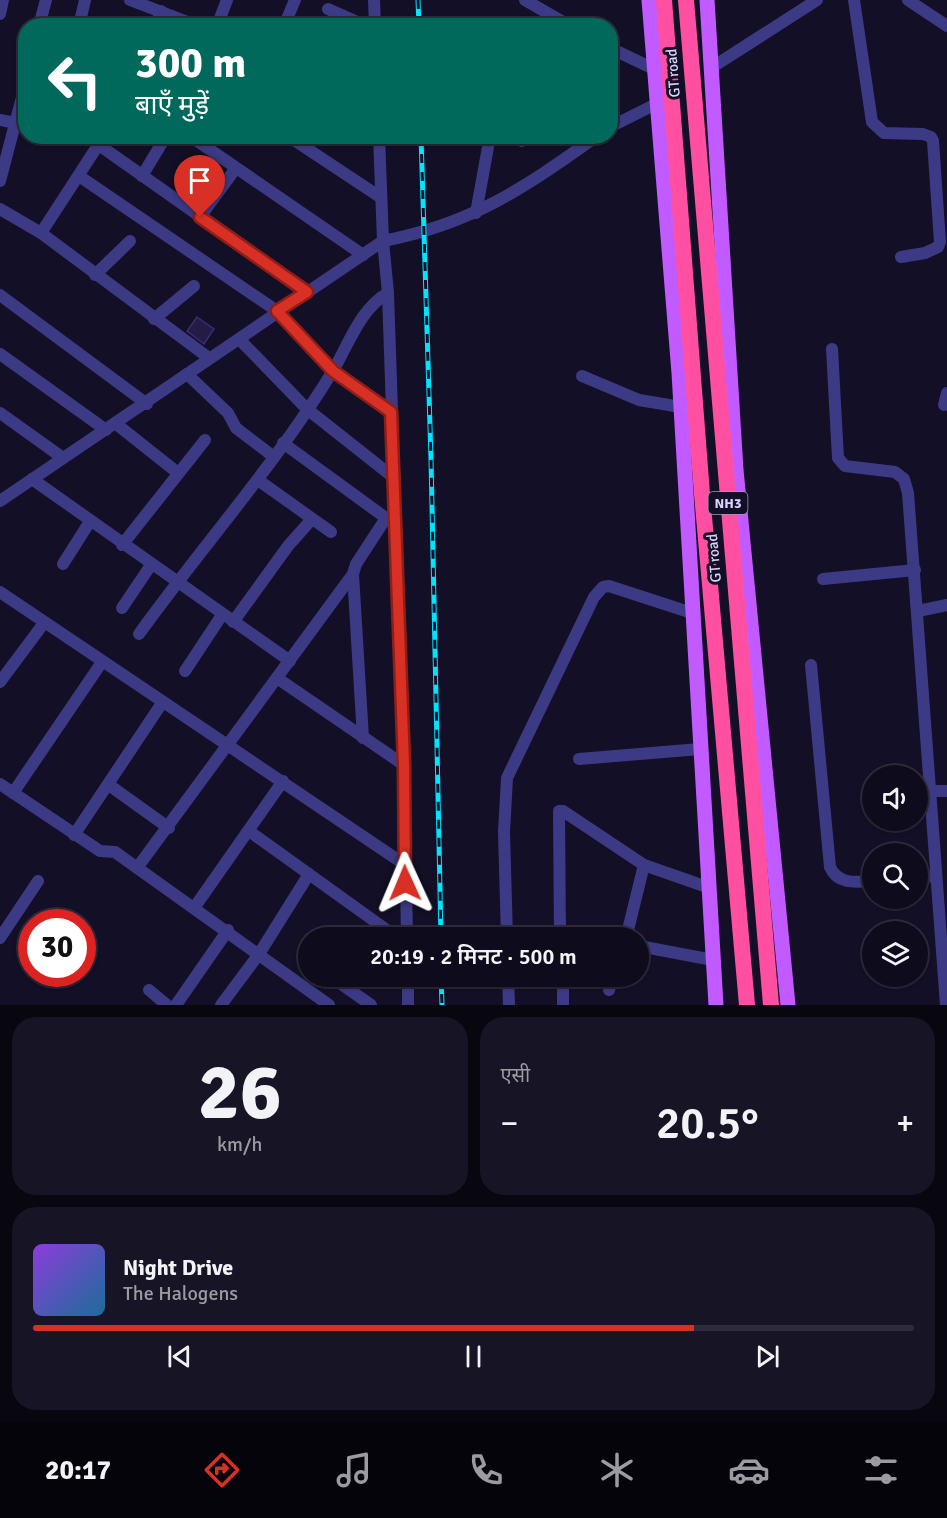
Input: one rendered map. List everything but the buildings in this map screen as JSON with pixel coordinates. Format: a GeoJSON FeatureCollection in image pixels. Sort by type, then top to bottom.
{"type":"FeatureCollection","features":[{"type":"Feature","properties":{"kind":"highway","name":"GT road"},"geometry":{"type":"LineString","coordinates":[[664,0],[701,482],[747,1005]]}},
{"type":"Feature","properties":{"kind":"highway","name":"GT road"},"geometry":{"type":"LineString","coordinates":[[686,0],[771,1005]]}},
{"type":"Feature","properties":{"kind":"main road"},"geometry":{"type":"LineString","coordinates":[[649,0],[681,407],[707,887],[716,1005]]}},
{"type":"Feature","properties":{"kind":"main road"},"geometry":{"type":"LineString","coordinates":[[707,0],[736,470],[788,1005]]}},
{"type":"Feature","properties":{"kind":"street"},"geometry":{"type":"LineString","coordinates":[[0,14],[3,0]]}},
{"type":"Feature","properties":{"kind":"street"},"geometry":{"type":"LineString","coordinates":[[41,18],[46,0]]}},
{"type":"Feature","properties":{"kind":"street"},"geometry":{"type":"LineString","coordinates":[[81,18],[86,0]]}},
{"type":"Feature","properties":{"kind":"street"},"geometry":{"type":"LineString","coordinates":[[130,0],[155,6],[181,18]]}},
{"type":"Feature","properties":{"kind":"street"},"geometry":{"type":"LineString","coordinates":[[220,18],[227,0]]}},
{"type":"Feature","properties":{"kind":"street"},"geometry":{"type":"LineString","coordinates":[[287,18],[295,0]]}},
{"type":"Feature","properties":{"kind":"street"},"geometry":{"type":"LineString","coordinates":[[374,0],[375,18]]}},
{"type":"Feature","properties":{"kind":"street"},"geometry":{"type":"LineString","coordinates":[[525,0],[556,18]]}},
{"type":"Feature","properties":{"kind":"street"},"geometry":{"type":"LineString","coordinates":[[711,68],[817,0]]}},
{"type":"Feature","properties":{"kind":"street"},"geometry":{"type":"LineString","coordinates":[[854,0],[872,122],[884,133],[923,134],[931,137],[933,141],[939,247],[925,253],[901,257]]}},
{"type":"Feature","properties":{"kind":"street"},"geometry":{"type":"LineString","coordinates":[[908,0],[947,26]]}},
{"type":"Feature","properties":{"kind":"street"},"geometry":{"type":"LineString","coordinates":[[328,9],[348,18]]}},
{"type":"Feature","properties":{"kind":"street"},"geometry":{"type":"LineString","coordinates":[[618,52],[654,69]]}},
{"type":"Feature","properties":{"kind":"street"},"geometry":{"type":"LineString","coordinates":[[618,121],[658,103]]}},
{"type":"Feature","properties":{"kind":"street"},"geometry":{"type":"LineString","coordinates":[[0,120],[18,124]]}},
{"type":"Feature","properties":{"kind":"street"},"geometry":{"type":"LineString","coordinates":[[0,181],[18,130]]}},
{"type":"Feature","properties":{"kind":"street"},"geometry":{"type":"LineString","coordinates":[[41,233],[99,144]]}},
{"type":"Feature","properties":{"kind":"street"},"geometry":{"type":"LineString","coordinates":[[105,144],[142,176],[307,292]]}},
{"type":"Feature","properties":{"kind":"street"},"geometry":{"type":"LineString","coordinates":[[142,176],[161,144]]}},
{"type":"Feature","properties":{"kind":"street"},"geometry":{"type":"LineString","coordinates":[[202,144],[363,255]]}},
{"type":"Feature","properties":{"kind":"street"},"geometry":{"type":"LineString","coordinates":[[300,144],[380,197]]}},
{"type":"Feature","properties":{"kind":"street"},"geometry":{"type":"LineString","coordinates":[[379,144],[382,241],[388,293],[404,765],[407,927]]}},
{"type":"Feature","properties":{"kind":"street"},"geometry":{"type":"LineString","coordinates":[[476,213],[489,144]]}},
{"type":"Feature","properties":{"kind":"street"},"geometry":{"type":"LineString","coordinates":[[0,501],[147,404],[209,358],[382,241],[424,233],[476,213],[532,182],[586,144]]}},
{"type":"Feature","properties":{"kind":"street"},"geometry":{"type":"LineString","coordinates":[[200,217],[236,168]]}},
{"type":"Feature","properties":{"kind":"street"},"geometry":{"type":"LineString","coordinates":[[79,176],[277,311],[333,371],[391,412]]}},
{"type":"Feature","properties":{"kind":"street"},"geometry":{"type":"LineString","coordinates":[[0,209],[41,233],[209,358]]}},
{"type":"Feature","properties":{"kind":"street"},"geometry":{"type":"LineString","coordinates":[[95,275],[130,241]]}},
{"type":"Feature","properties":{"kind":"street"},"geometry":{"type":"LineString","coordinates":[[154,319],[194,286]]}},
{"type":"Feature","properties":{"kind":"street"},"geometry":{"type":"LineString","coordinates":[[140,634],[176,583],[258,480],[333,371],[371,305],[388,293]]}},
{"type":"Feature","properties":{"kind":"street"},"geometry":{"type":"LineString","coordinates":[[0,295],[147,404]]}},
{"type":"Feature","properties":{"kind":"street"},"geometry":{"type":"LineString","coordinates":[[239,339],[307,410],[393,477]]}},
{"type":"Feature","properties":{"kind":"street"},"geometry":{"type":"LineString","coordinates":[[832,349],[838,458],[845,466],[895,472],[904,478],[908,493],[940,882],[946,1000]]}},
{"type":"Feature","properties":{"kind":"street"},"geometry":{"type":"LineString","coordinates":[[0,354],[178,473]]}},
{"type":"Feature","properties":{"kind":"street"},"geometry":{"type":"LineString","coordinates":[[186,374],[228,413],[231,424],[274,457]]}},
{"type":"Feature","properties":{"kind":"street"},"geometry":{"type":"LineString","coordinates":[[582,376],[646,402],[681,407]]}},
{"type":"Feature","properties":{"kind":"street"},"geometry":{"type":"LineString","coordinates":[[0,413],[63,458]]}},
{"type":"Feature","properties":{"kind":"street"},"geometry":{"type":"LineString","coordinates":[[122,545],[205,440]]}},
{"type":"Feature","properties":{"kind":"street"},"geometry":{"type":"LineString","coordinates":[[137,868],[169,828],[353,574],[356,564],[386,518],[283,443]]}},
{"type":"Feature","properties":{"kind":"street"},"geometry":{"type":"LineString","coordinates":[[32,479],[89,523],[290,661]]}},
{"type":"Feature","properties":{"kind":"street"},"geometry":{"type":"LineString","coordinates":[[258,480],[331,532]]}},
{"type":"Feature","properties":{"kind":"street"},"geometry":{"type":"LineString","coordinates":[[185,671],[312,519]]}},
{"type":"Feature","properties":{"kind":"street"},"geometry":{"type":"LineString","coordinates":[[63,564],[89,523]]}},
{"type":"Feature","properties":{"kind":"street"},"geometry":{"type":"LineString","coordinates":[[122,608],[151,565]]}},
{"type":"Feature","properties":{"kind":"street"},"geometry":{"type":"LineString","coordinates":[[823,579],[915,570]]}},
{"type":"Feature","properties":{"kind":"street"},"geometry":{"type":"LineString","coordinates":[[353,574],[363,738]]}},
{"type":"Feature","properties":{"kind":"street"},"geometry":{"type":"LineString","coordinates":[[507,927],[504,832],[507,778],[594,597],[603,587],[609,586],[692,613]]}},
{"type":"Feature","properties":{"kind":"street"},"geometry":{"type":"LineString","coordinates":[[0,592],[404,864]]}},
{"type":"Feature","properties":{"kind":"street"},"geometry":{"type":"LineString","coordinates":[[918,611],[947,605]]}},
{"type":"Feature","properties":{"kind":"street"},"geometry":{"type":"LineString","coordinates":[[0,682],[44,623]]}},
{"type":"Feature","properties":{"kind":"street"},"geometry":{"type":"LineString","coordinates":[[13,793],[102,662]]}},
{"type":"Feature","properties":{"kind":"street"},"geometry":{"type":"LineString","coordinates":[[811,665],[830,867],[838,879],[862,880]]}},
{"type":"Feature","properties":{"kind":"street"},"geometry":{"type":"LineString","coordinates":[[277,678],[404,765]]}},
{"type":"Feature","properties":{"kind":"street"},"geometry":{"type":"LineString","coordinates":[[74,835],[162,703]]}},
{"type":"Feature","properties":{"kind":"street"},"geometry":{"type":"LineString","coordinates":[[579,759],[700,749]]}},
{"type":"Feature","properties":{"kind":"street"},"geometry":{"type":"LineString","coordinates":[[194,908],[283,781]]}},
{"type":"Feature","properties":{"kind":"street"},"geometry":{"type":"LineString","coordinates":[[0,784],[100,851],[115,852],[228,930],[323,1004]]}},
{"type":"Feature","properties":{"kind":"street"},"geometry":{"type":"LineString","coordinates":[[109,785],[169,828]]}},
{"type":"Feature","properties":{"kind":"street"},"geometry":{"type":"LineString","coordinates":[[931,791],[947,791]]}},
{"type":"Feature","properties":{"kind":"street"},"geometry":{"type":"LineString","coordinates":[[560,927],[559,811],[564,811],[644,865],[707,887]]}},
{"type":"Feature","properties":{"kind":"street"},"geometry":{"type":"LineString","coordinates":[[249,831],[383,927]]}},
{"type":"Feature","properties":{"kind":"street"},"geometry":{"type":"LineString","coordinates":[[629,927],[644,865]]}},
{"type":"Feature","properties":{"kind":"street"},"geometry":{"type":"LineString","coordinates":[[221,1005],[259,954],[309,874]]}},
{"type":"Feature","properties":{"kind":"street"},"geometry":{"type":"LineString","coordinates":[[0,938],[38,881]]}},
{"type":"Feature","properties":{"kind":"street"},"geometry":{"type":"LineString","coordinates":[[176,1005],[228,930]]}},
{"type":"Feature","properties":{"kind":"street"},"geometry":{"type":"LineString","coordinates":[[649,948],[713,960]]}},
{"type":"Feature","properties":{"kind":"street"},"geometry":{"type":"LineString","coordinates":[[346,987],[371,1005]]}},
{"type":"Feature","properties":{"kind":"street"},"geometry":{"type":"LineString","coordinates":[[408,987],[408,1005]]}},
{"type":"Feature","properties":{"kind":"street"},"geometry":{"type":"LineString","coordinates":[[508,987],[509,1005]]}},
{"type":"Feature","properties":{"kind":"street"},"geometry":{"type":"LineString","coordinates":[[563,987],[563,1005]]}},
{"type":"Feature","properties":{"kind":"street"},"geometry":{"type":"LineString","coordinates":[[149,990],[167,1005]]}},
{"type":"Feature","properties":{"kind":"railway"},"geometry":{"type":"LineString","coordinates":[[418,0],[419,18]]}},
{"type":"Feature","properties":{"kind":"railway"},"geometry":{"type":"LineString","coordinates":[[421,144],[431,459],[441,927]]}},
{"type":"Feature","properties":{"kind":"railway"},"geometry":{"type":"LineString","coordinates":[[441,987],[442,1005]]}},
{"type":"Feature","properties":{"kind":"route"},"geometry":{"type":"LineString","coordinates":[[200,217],[307,292],[277,311],[333,371],[391,412],[404,765],[405,883]]}}]}
